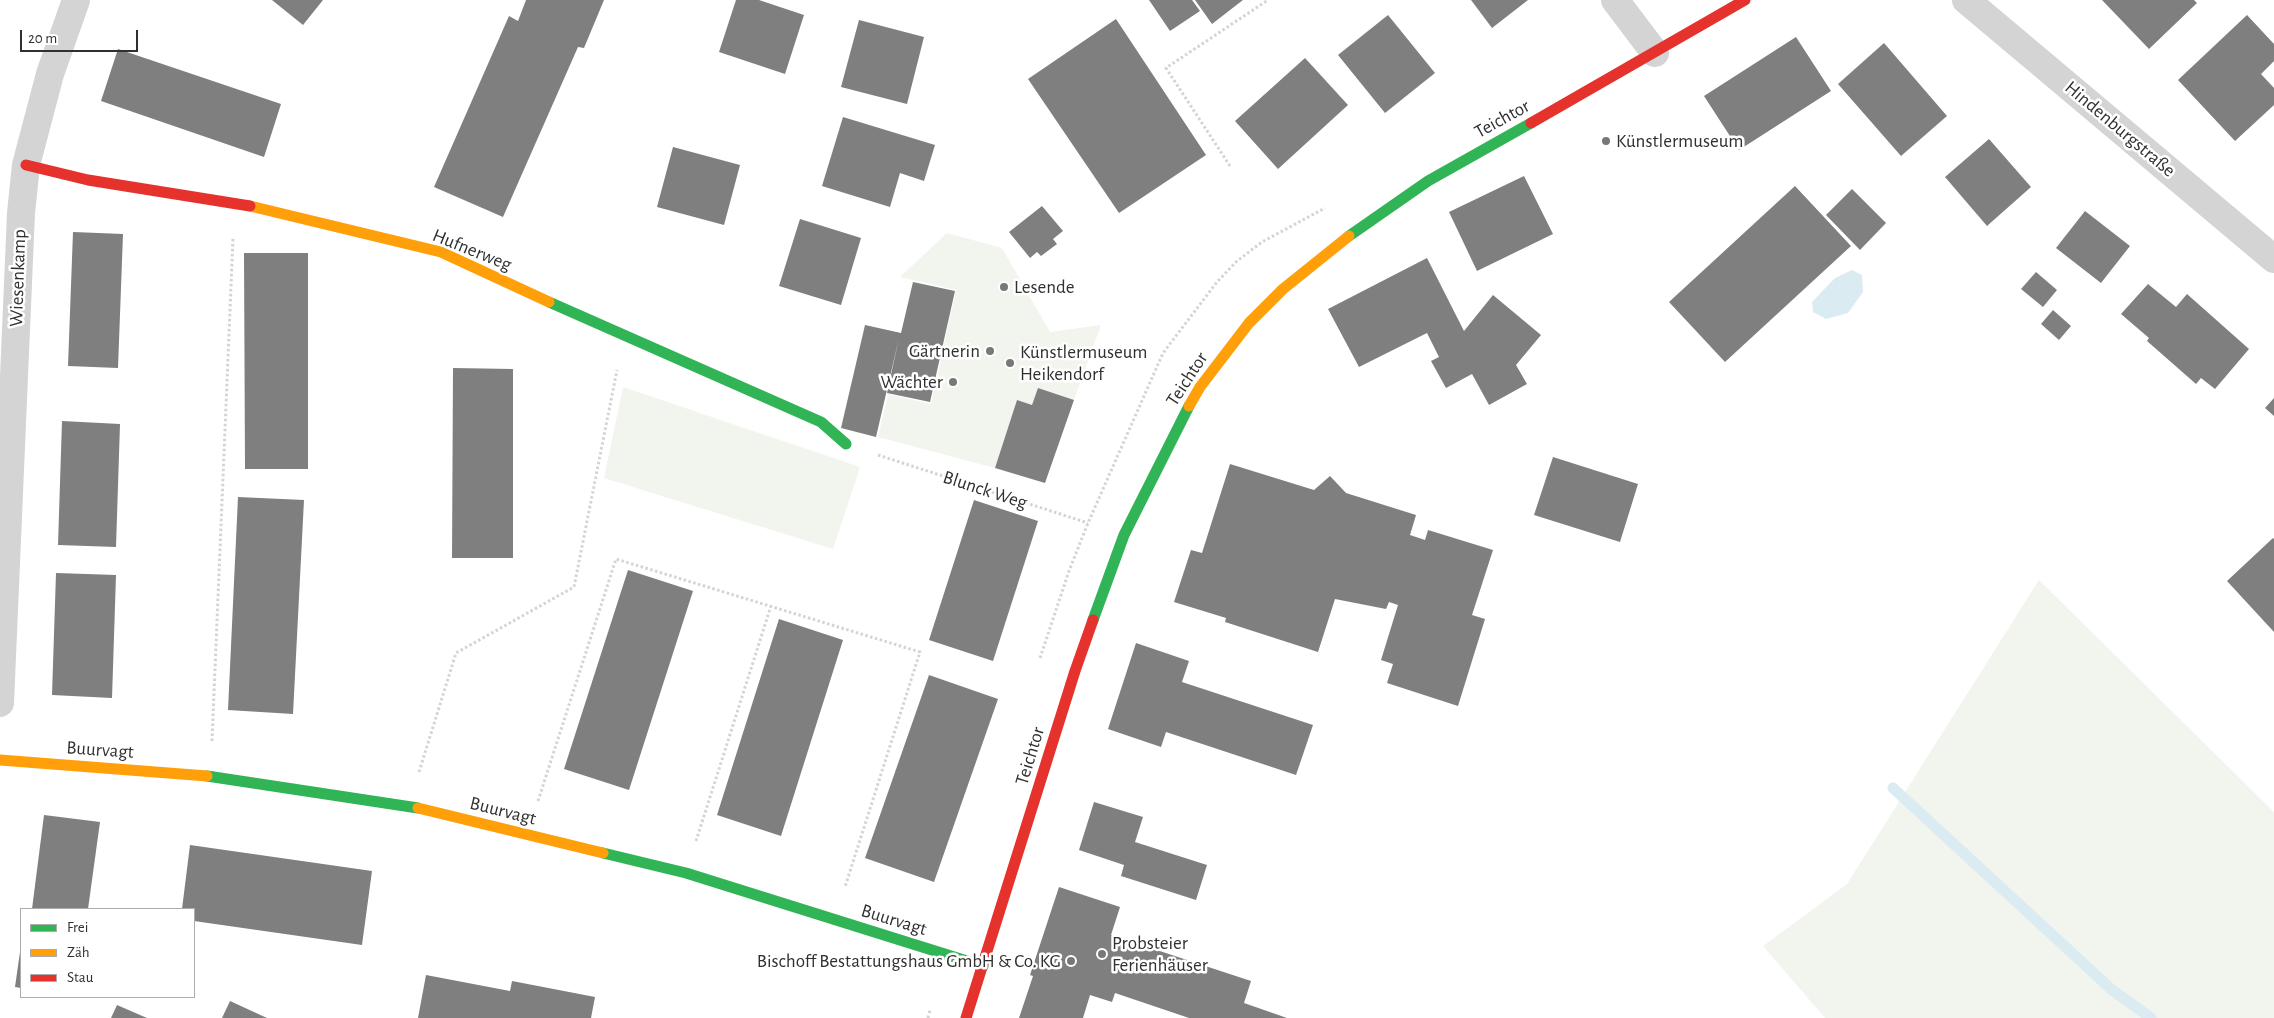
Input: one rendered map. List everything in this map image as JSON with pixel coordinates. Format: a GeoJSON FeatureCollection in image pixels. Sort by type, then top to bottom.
{"type":"FeatureCollection","features":[{"type":"Feature","properties":{"kind":"street","name":"Wiesenkamp"},"geometry":{"type":"LineString","coordinates":[[0,703],[11,212],[26,165],[50,74],[76,0]]}},
{"type":"Feature","properties":{"kind":"street"},"geometry":{"type":"LineString","coordinates":[[1615,0],[1655,53]]}},
{"type":"Feature","properties":{"kind":"street","name":"Teichtor"},"geometry":{"type":"LineString","coordinates":[[966,1018],[1075,672],[1124,535],[1176,428],[1200,387],[1249,323],[1283,289],[1360,226],[1428,181],[1745,0]]}},
{"type":"Feature","properties":{"kind":"street","name":"Hindenburgstraße"},"geometry":{"type":"LineString","coordinates":[[1966,0],[2274,259]]}},
{"type":"Feature","properties":{"kind":"street","name":"Hufnerweg"},"geometry":{"type":"LineString","coordinates":[[26,165],[88,180],[235,202],[441,252],[624,338],[820,422],[846,444]]}},
{"type":"Feature","properties":{"kind":"street","name":"Buurvagt"},"geometry":{"type":"LineString","coordinates":[[0,760],[210,776],[409,806],[686,873],[983,966]]}},
{"type":"Feature","properties":{"kind":"path"},"geometry":{"type":"LineString","coordinates":[[1230,166],[1166,68],[1268,0]]}},
{"type":"Feature","properties":{"kind":"path"},"geometry":{"type":"LineString","coordinates":[[210,776],[235,202]]}},
{"type":"Feature","properties":{"kind":"path"},"geometry":{"type":"LineString","coordinates":[[409,806],[456,653],[574,587],[624,338]]}},
{"type":"Feature","properties":{"kind":"path","name":"Blunck Weg"},"geometry":{"type":"LineString","coordinates":[[846,444],[1124,535]]}},
{"type":"Feature","properties":{"kind":"path"},"geometry":{"type":"LineString","coordinates":[[527,835],[616,559],[920,652],[835,920]]}},
{"type":"Feature","properties":{"kind":"path"},"geometry":{"type":"LineString","coordinates":[[686,873],[771,606]]}},
{"type":"Feature","properties":{"kind":"shaded area"},"geometry":{"type":"Polygon","coordinates":[[[947,233],[1002,248],[1050,332],[1101,325],[1074,400],[1038,388],[1032,405],[1017,400],[995,468],[878,437],[888,394],[931,404],[956,290],[900,277],[947,233]]]}},
{"type":"Feature","properties":{"kind":"shaded area"},"geometry":{"type":"Polygon","coordinates":[[[1852,270],[1862,275],[1863,292],[1848,313],[1826,319],[1813,312],[1812,302],[1835,278],[1852,270]]]}},
{"type":"Feature","properties":{"kind":"shaded area"},"geometry":{"type":"Polygon","coordinates":[[[623,387],[860,467],[833,549],[604,478],[623,387]]]}},
{"type":"Feature","properties":{"kind":"shaded area"},"geometry":{"type":"Polygon","coordinates":[[[2039,580],[2274,812],[2274,1018],[1825,1018],[1763,946],[1847,884],[2039,580]]]}},
{"type":"Feature","properties":{"kind":"building"},"geometry":{"type":"Polygon","coordinates":[[[272,0],[323,0],[303,25],[272,0]]]}},
{"type":"Feature","properties":{"kind":"building"},"geometry":{"type":"Polygon","coordinates":[[[526,0],[604,0],[584,48],[578,47],[503,217],[434,187],[509,16],[518,21],[526,0]]]}},
{"type":"Feature","properties":{"kind":"building"},"geometry":{"type":"Polygon","coordinates":[[[736,0],[759,0],[804,15],[785,74],[719,52],[736,0]]]}},
{"type":"Feature","properties":{"kind":"building"},"geometry":{"type":"Polygon","coordinates":[[[1149,0],[1192,0],[1200,11],[1170,31],[1149,0]]]}},
{"type":"Feature","properties":{"kind":"building"},"geometry":{"type":"Polygon","coordinates":[[[1195,0],[1243,0],[1212,24],[1195,0]]]}},
{"type":"Feature","properties":{"kind":"building"},"geometry":{"type":"Polygon","coordinates":[[[1471,0],[1528,0],[1492,28],[1471,0]]]}},
{"type":"Feature","properties":{"kind":"building"},"geometry":{"type":"Polygon","coordinates":[[[2102,0],[2194,0],[2197,3],[2149,49],[2102,0]]]}},
{"type":"Feature","properties":{"kind":"building"},"geometry":{"type":"Polygon","coordinates":[[[1388,15],[1435,73],[1385,113],[1338,55],[1388,15]]]}},
{"type":"Feature","properties":{"kind":"building"},"geometry":{"type":"Polygon","coordinates":[[[2247,15],[2274,44],[2274,61],[2261,74],[2274,88],[2274,105],[2235,141],[2178,80],[2247,15]]]}},
{"type":"Feature","properties":{"kind":"building"},"geometry":{"type":"Polygon","coordinates":[[[1116,19],[1206,155],[1119,213],[1028,79],[1116,19]]]}},
{"type":"Feature","properties":{"kind":"building"},"geometry":{"type":"Polygon","coordinates":[[[859,20],[924,37],[907,104],[841,87],[859,20]]]}},
{"type":"Feature","properties":{"kind":"building"},"geometry":{"type":"Polygon","coordinates":[[[1796,37],[1831,91],[1739,150],[1704,96],[1796,37]]]}},
{"type":"Feature","properties":{"kind":"building"},"geometry":{"type":"Polygon","coordinates":[[[1884,43],[1947,116],[1901,156],[1838,84],[1884,43]]]}},
{"type":"Feature","properties":{"kind":"building"},"geometry":{"type":"Polygon","coordinates":[[[118,49],[281,104],[264,157],[101,101],[118,49]]]}},
{"type":"Feature","properties":{"kind":"building"},"geometry":{"type":"Polygon","coordinates":[[[1305,58],[1348,105],[1278,169],[1235,121],[1305,58]]]}},
{"type":"Feature","properties":{"kind":"building"},"geometry":{"type":"Polygon","coordinates":[[[843,117],[935,145],[924,181],[900,173],[890,207],[822,186],[843,117]]]}},
{"type":"Feature","properties":{"kind":"building"},"geometry":{"type":"Polygon","coordinates":[[[1989,139],[2031,187],[1987,226],[1945,177],[1989,139]]]}},
{"type":"Feature","properties":{"kind":"building"},"geometry":{"type":"Polygon","coordinates":[[[673,147],[740,165],[724,225],[657,207],[673,147]]]}},
{"type":"Feature","properties":{"kind":"building"},"geometry":{"type":"Polygon","coordinates":[[[1524,176],[1553,234],[1477,271],[1449,212],[1524,176]]]}},
{"type":"Feature","properties":{"kind":"building"},"geometry":{"type":"Polygon","coordinates":[[[1795,186],[1851,246],[1725,362],[1669,302],[1795,186]]]}},
{"type":"Feature","properties":{"kind":"building"},"geometry":{"type":"Polygon","coordinates":[[[1852,189],[1886,223],[1860,250],[1826,215],[1852,189]]]}},
{"type":"Feature","properties":{"kind":"building"},"geometry":{"type":"Polygon","coordinates":[[[1042,206],[1063,231],[1053,239],[1057,244],[1041,256],[1037,252],[1030,258],[1009,232],[1042,206]]]}},
{"type":"Feature","properties":{"kind":"building"},"geometry":{"type":"Polygon","coordinates":[[[2085,211],[2130,246],[2101,283],[2056,248],[2085,211]]]}},
{"type":"Feature","properties":{"kind":"building"},"geometry":{"type":"Polygon","coordinates":[[[800,219],[861,238],[841,305],[779,286],[800,219]]]}},
{"type":"Feature","properties":{"kind":"building"},"geometry":{"type":"Polygon","coordinates":[[[73,232],[123,234],[118,368],[68,366],[73,232]]]}},
{"type":"Feature","properties":{"kind":"building"},"geometry":{"type":"Polygon","coordinates":[[[244,253],[308,253],[308,469],[245,469],[244,253]]]}},
{"type":"Feature","properties":{"kind":"building"},"geometry":{"type":"Polygon","coordinates":[[[1427,258],[1464,331],[1493,295],[1541,335],[1516,365],[1527,384],[1489,405],[1472,374],[1446,388],[1431,361],[1439,357],[1427,333],[1359,367],[1328,309],[1427,258]]]}},
{"type":"Feature","properties":{"kind":"building"},"geometry":{"type":"Polygon","coordinates":[[[2036,272],[2057,290],[2043,307],[2021,289],[2036,272]]]}},
{"type":"Feature","properties":{"kind":"building"},"geometry":{"type":"Polygon","coordinates":[[[913,282],[955,291],[930,402],[887,393],[899,338],[876,437],[841,428],[865,325],[901,333],[913,282]]]}},
{"type":"Feature","properties":{"kind":"building"},"geometry":{"type":"Polygon","coordinates":[[[2148,284],[2176,307],[2187,294],[2249,349],[2215,389],[2201,378],[2196,384],[2147,341],[2149,338],[2121,314],[2148,284]]]}},
{"type":"Feature","properties":{"kind":"building"},"geometry":{"type":"Polygon","coordinates":[[[2053,310],[2071,326],[2059,340],[2041,324],[2053,310]]]}},
{"type":"Feature","properties":{"kind":"building"},"geometry":{"type":"Polygon","coordinates":[[[453,368],[513,369],[513,558],[452,558],[453,368]]]}},
{"type":"Feature","properties":{"kind":"building"},"geometry":{"type":"Polygon","coordinates":[[[1038,388],[1074,400],[1045,483],[995,468],[1017,400],[1032,405],[1038,388]]]}},
{"type":"Feature","properties":{"kind":"building"},"geometry":{"type":"Polygon","coordinates":[[[2274,398],[2274,416],[2265,408],[2274,398]]]}},
{"type":"Feature","properties":{"kind":"building"},"geometry":{"type":"Polygon","coordinates":[[[62,421],[120,424],[116,547],[58,545],[62,421]]]}},
{"type":"Feature","properties":{"kind":"building"},"geometry":{"type":"Polygon","coordinates":[[[1553,457],[1638,484],[1620,542],[1534,515],[1553,457]]]}},
{"type":"Feature","properties":{"kind":"building"},"geometry":{"type":"Polygon","coordinates":[[[1230,464],[1314,490],[1330,476],[1346,493],[1416,515],[1410,535],[1425,540],[1428,530],[1493,550],[1472,615],[1485,619],[1458,706],[1387,683],[1393,664],[1381,660],[1398,605],[1389,602],[1386,609],[1335,599],[1318,652],[1225,622],[1226,618],[1174,602],[1191,550],[1202,553],[1230,464]]]}},
{"type":"Feature","properties":{"kind":"building"},"geometry":{"type":"Polygon","coordinates":[[[238,497],[304,500],[293,714],[228,710],[238,497]]]}},
{"type":"Feature","properties":{"kind":"building"},"geometry":{"type":"Polygon","coordinates":[[[974,500],[1038,521],[993,661],[929,640],[974,500]]]}},
{"type":"Feature","properties":{"kind":"building"},"geometry":{"type":"Polygon","coordinates":[[[2274,539],[2274,632],[2227,581],[2274,539]]]}},
{"type":"Feature","properties":{"kind":"building"},"geometry":{"type":"Polygon","coordinates":[[[628,570],[693,591],[629,790],[564,769],[628,570]]]}},
{"type":"Feature","properties":{"kind":"building"},"geometry":{"type":"Polygon","coordinates":[[[56,573],[116,575],[112,698],[52,695],[56,573]]]}},
{"type":"Feature","properties":{"kind":"building"},"geometry":{"type":"Polygon","coordinates":[[[779,619],[843,640],[781,836],[717,815],[779,619]]]}},
{"type":"Feature","properties":{"kind":"building"},"geometry":{"type":"Polygon","coordinates":[[[1136,643],[1189,661],[1182,682],[1313,725],[1296,775],[1166,732],[1161,747],[1108,729],[1136,643]]]}},
{"type":"Feature","properties":{"kind":"building"},"geometry":{"type":"Polygon","coordinates":[[[929,675],[998,699],[934,882],[865,858],[929,675]]]}},
{"type":"Feature","properties":{"kind":"building"},"geometry":{"type":"Polygon","coordinates":[[[1094,802],[1143,817],[1135,842],[1207,865],[1196,900],[1121,876],[1124,865],[1079,850],[1094,802]]]}},
{"type":"Feature","properties":{"kind":"building"},"geometry":{"type":"Polygon","coordinates":[[[44,815],[100,822],[88,908],[32,908],[44,815]]]}},
{"type":"Feature","properties":{"kind":"building"},"geometry":{"type":"Polygon","coordinates":[[[190,845],[372,871],[362,945],[195,921],[195,908],[182,908],[190,845]]]}},
{"type":"Feature","properties":{"kind":"building","name":"Probsteier Ferienhäuser"},"geometry":{"type":"Polygon","coordinates":[[[1059,887],[1120,907],[1111,935],[1251,981],[1244,1003],[1287,1018],[1189,1018],[1115,993],[1112,1002],[1090,995],[1083,1018],[1019,1018],[1033,976],[1030,975],[1059,887]]]}},
{"type":"Feature","properties":{"kind":"building"},"geometry":{"type":"Polygon","coordinates":[[[20,952],[20,988],[15,987],[20,952]]]}},
{"type":"Feature","properties":{"kind":"building"},"geometry":{"type":"Polygon","coordinates":[[[426,975],[510,991],[512,981],[595,997],[591,1018],[418,1018],[426,975]]]}},
{"type":"Feature","properties":{"kind":"building"},"geometry":{"type":"Polygon","coordinates":[[[230,1001],[267,1018],[222,1018],[230,1001]]]}},
{"type":"Feature","properties":{"kind":"building"},"geometry":{"type":"Polygon","coordinates":[[[117,1005],[147,1018],[111,1018],[117,1005]]]}},
{"type":"Feature","properties":{"kind":"waterway"},"geometry":{"type":"LineString","coordinates":[[1893,788],[2111,989],[2151,1018]]}},
{"type":"Feature","properties":{"kind":"traffic: fast"},"geometry":{"type":"LineString","coordinates":[[1349,236],[1428,181],[1531,123]]}},
{"type":"Feature","properties":{"kind":"traffic: fast"},"geometry":{"type":"LineString","coordinates":[[549,302],[821,422],[846,444]]}},
{"type":"Feature","properties":{"kind":"traffic: fast"},"geometry":{"type":"LineString","coordinates":[[1093,620],[1124,535],[1189,406]]}},
{"type":"Feature","properties":{"kind":"traffic: fast"},"geometry":{"type":"LineString","coordinates":[[207,776],[418,808]]}},
{"type":"Feature","properties":{"kind":"traffic: fast"},"geometry":{"type":"LineString","coordinates":[[603,853],[686,873],[983,966]]}},
{"type":"Feature","properties":{"kind":"traffic: slow"},"geometry":{"type":"LineString","coordinates":[[250,206],[441,252],[549,302]]}},
{"type":"Feature","properties":{"kind":"traffic: slow"},"geometry":{"type":"LineString","coordinates":[[1189,406],[1200,387],[1249,323],[1283,289],[1349,236]]}},
{"type":"Feature","properties":{"kind":"traffic: slow"},"geometry":{"type":"LineString","coordinates":[[0,760],[207,776]]}},
{"type":"Feature","properties":{"kind":"traffic: slow"},"geometry":{"type":"LineString","coordinates":[[418,808],[603,853]]}},
{"type":"Feature","properties":{"kind":"traffic: jam"},"geometry":{"type":"LineString","coordinates":[[1531,123],[1745,0]]}},
{"type":"Feature","properties":{"kind":"traffic: jam"},"geometry":{"type":"LineString","coordinates":[[26,165],[88,180],[250,206]]}},
{"type":"Feature","properties":{"kind":"traffic: jam"},"geometry":{"type":"LineString","coordinates":[[966,1018],[1075,671],[1093,620]]}},
{"type":"Feature","properties":{"kind":"place","name":"Künstlermuseum"},"geometry":{"type":"Point","coordinates":[1606,141]}},
{"type":"Feature","properties":{"kind":"place","name":"Lesende"},"geometry":{"type":"Point","coordinates":[1004,287]}},
{"type":"Feature","properties":{"kind":"place","name":"Gärtnerin"},"geometry":{"type":"Point","coordinates":[990,351]}},
{"type":"Feature","properties":{"kind":"place","name":"Künstlermuseum Heikendorf"},"geometry":{"type":"Point","coordinates":[1010,363]}},
{"type":"Feature","properties":{"kind":"place","name":"Wächter"},"geometry":{"type":"Point","coordinates":[953,382]}},
{"type":"Feature","properties":{"kind":"place","name":"Probsteier Ferienhäuser"},"geometry":{"type":"Point","coordinates":[1102,954]}},
{"type":"Feature","properties":{"kind":"place","name":"Bischoff Bestattungshaus GmbH & Co. KG"},"geometry":{"type":"Point","coordinates":[1071,961]}}]}
